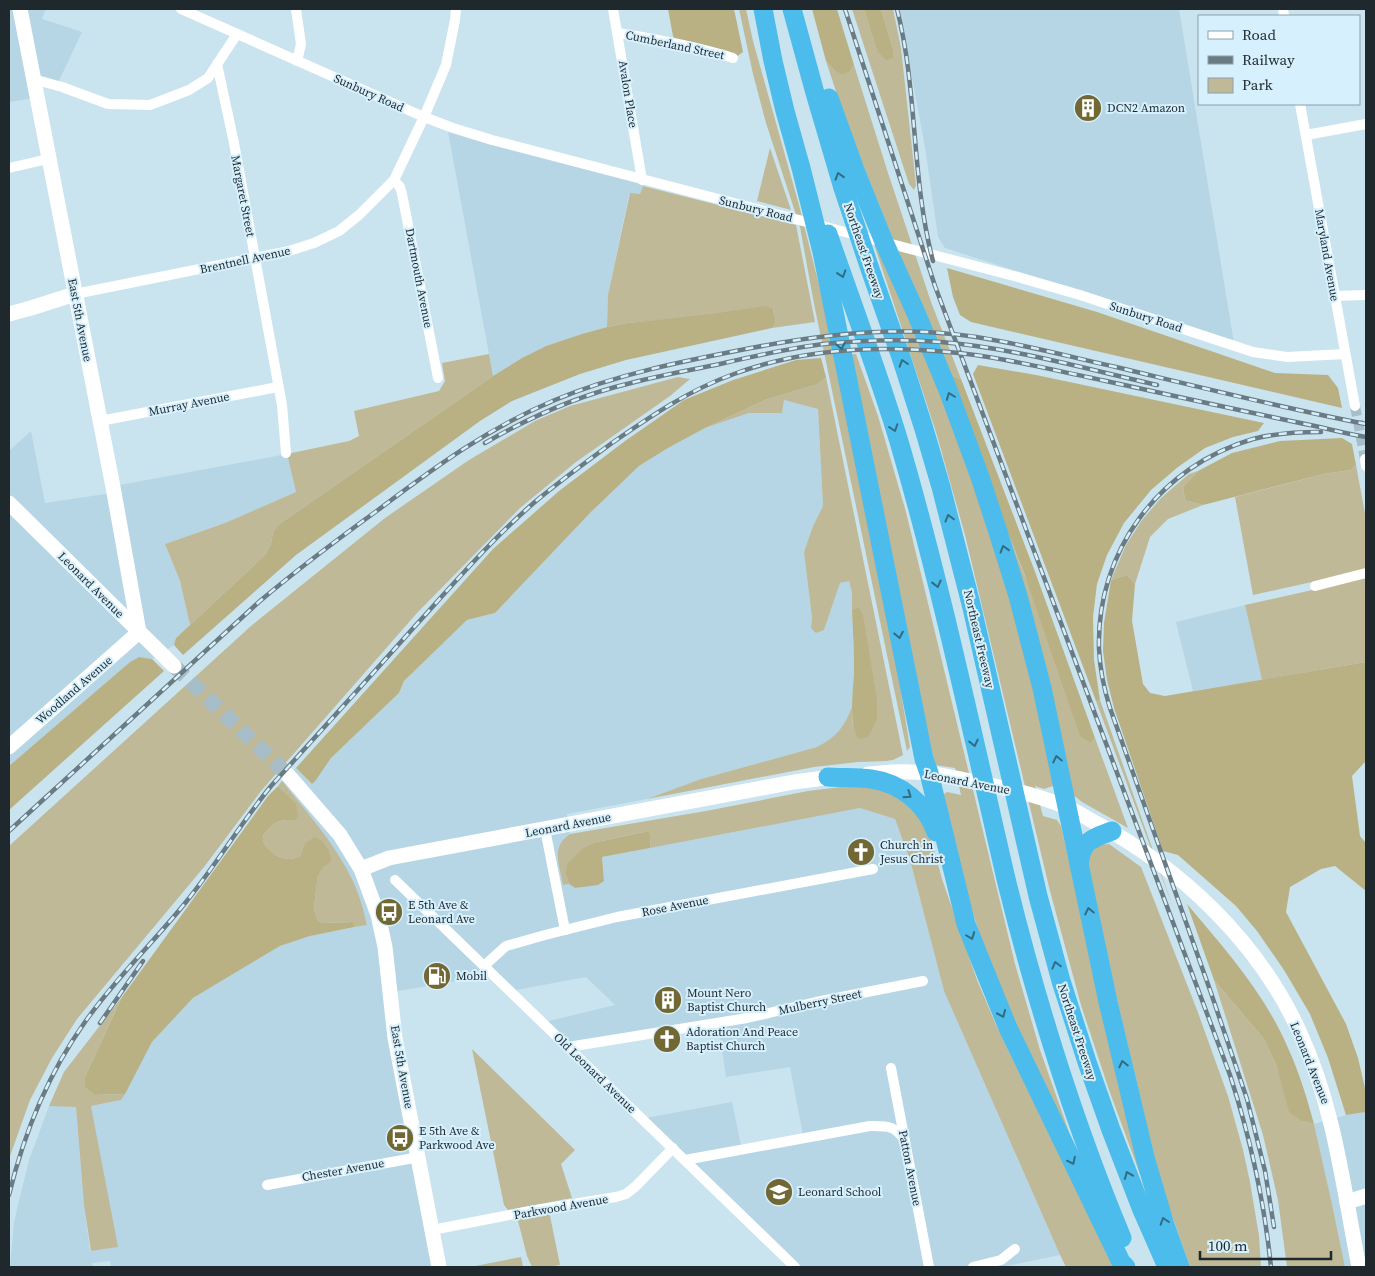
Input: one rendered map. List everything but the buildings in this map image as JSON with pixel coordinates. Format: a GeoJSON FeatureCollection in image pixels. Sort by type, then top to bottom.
{"type":"FeatureCollection","features":[{"type":"Feature","properties":{"kind":"highway"},"geometry":{"type":"LineString","coordinates":[[764,9],[773,61],[822,252],[924,759],[930,773],[966,924],[1008,1028],[1103,1224],[1126,1267]]}},
{"type":"Feature","properties":{"kind":"highway"},"geometry":{"type":"LineString","coordinates":[[764,9],[817,202],[882,390],[912,488],[1011,900],[1046,1026],[1062,1080],[1135,1267]]}},
{"type":"Feature","properties":{"kind":"highway","name":"Northeast Freeway"},"geometry":{"type":"LineString","coordinates":[[792,9],[843,188],[905,368],[941,486],[972,608],[1038,896],[1060,980],[1111,1130],[1142,1210],[1167,1267]]}},
{"type":"Feature","properties":{"kind":"highway"},"geometry":{"type":"LineString","coordinates":[[802,44],[815,60],[855,170],[884,242],[948,390],[982,483],[1018,596],[1040,679],[1108,1002],[1146,1162],[1180,1267]]}},
{"type":"Feature","properties":{"kind":"highway"},"geometry":{"type":"LineString","coordinates":[[828,778],[871,779],[900,789],[914,799],[933,823],[961,902]]}},
{"type":"Feature","properties":{"kind":"highway"},"geometry":{"type":"LineString","coordinates":[[1079,865],[1082,848],[1095,838],[1112,831]]}},
{"type":"Feature","properties":{"kind":"main road","name":"East 5th Avenue"},"geometry":{"type":"LineString","coordinates":[[20,9],[139,632]]}},
{"type":"Feature","properties":{"kind":"main road","name":"Brentnell Avenue"},"geometry":{"type":"LineString","coordinates":[[9,314],[75,294]]}},
{"type":"Feature","properties":{"kind":"main road","name":"Leonard Avenue"},"geometry":{"type":"LineString","coordinates":[[9,504],[174,666]]}},
{"type":"Feature","properties":{"kind":"main road","name":"Woodland Avenue"},"geometry":{"type":"LineString","coordinates":[[9,747],[139,632]]}},
{"type":"Feature","properties":{"kind":"main road","name":"Leonard Avenue"},"geometry":{"type":"LineString","coordinates":[[361,869],[389,858],[794,782],[828,778],[909,772],[930,773],[1006,788],[1067,807],[1112,831],[1147,854],[1206,902],[1227,923],[1254,956],[1280,996],[1300,1031],[1328,1107],[1348,1202],[1359,1267]]}},
{"type":"Feature","properties":{"kind":"main road"},"geometry":{"type":"LineString","coordinates":[[288,775],[340,835],[361,869]]}},
{"type":"Feature","properties":{"kind":"main road","name":"East 5th Avenue"},"geometry":{"type":"LineString","coordinates":[[361,869],[378,915],[385,947],[395,1038],[439,1267]]}},
{"type":"Feature","properties":{"kind":"main road"},"geometry":{"type":"LineString","coordinates":[[1348,1202],[1366,1196]]}},
{"type":"Feature","properties":{"kind":"street","name":"Sunbury Road"},"geometry":{"type":"LineString","coordinates":[[181,9],[424,117],[484,138],[950,258],[1080,295],[1253,352],[1287,357],[1345,354]]}},
{"type":"Feature","properties":{"kind":"street"},"geometry":{"type":"LineString","coordinates":[[296,9],[301,44],[297,61]]}},
{"type":"Feature","properties":{"kind":"street"},"geometry":{"type":"LineString","coordinates":[[424,117],[446,65],[456,9]]}},
{"type":"Feature","properties":{"kind":"street","name":"Avalon Place"},"geometry":{"type":"LineString","coordinates":[[614,9],[642,180]]}},
{"type":"Feature","properties":{"kind":"street","name":"Cumberland Street"},"geometry":{"type":"LineString","coordinates":[[618,33],[650,38],[732,58]]}},
{"type":"Feature","properties":{"kind":"street"},"geometry":{"type":"LineString","coordinates":[[33,78],[62,86],[108,104],[150,105],[188,90],[208,78],[237,34]]}},
{"type":"Feature","properties":{"kind":"street","name":"Margaret Street"},"geometry":{"type":"LineString","coordinates":[[217,64],[234,143],[282,406],[286,453]]}},
{"type":"Feature","properties":{"kind":"street","name":"Maryland Avenue"},"geometry":{"type":"LineString","coordinates":[[1300,105],[1355,406]]}},
{"type":"Feature","properties":{"kind":"street","name":"Brentnell Avenue"},"geometry":{"type":"LineString","coordinates":[[75,294],[289,251],[314,243],[338,231],[359,215],[394,180],[424,117]]}},
{"type":"Feature","properties":{"kind":"street"},"geometry":{"type":"LineString","coordinates":[[1306,135],[1366,124]]}},
{"type":"Feature","properties":{"kind":"street"},"geometry":{"type":"LineString","coordinates":[[9,168],[48,159]]}},
{"type":"Feature","properties":{"kind":"street","name":"Dartmouth Avenue"},"geometry":{"type":"LineString","coordinates":[[394,180],[400,187],[402,194],[438,378]]}},
{"type":"Feature","properties":{"kind":"street"},"geometry":{"type":"LineString","coordinates":[[1335,296],[1366,295]]}},
{"type":"Feature","properties":{"kind":"street","name":"Murray Avenue"},"geometry":{"type":"LineString","coordinates":[[100,421],[278,387]]}},
{"type":"Feature","properties":{"kind":"street"},"geometry":{"type":"LineString","coordinates":[[1315,586],[1366,573]]}},
{"type":"Feature","properties":{"kind":"street"},"geometry":{"type":"LineString","coordinates":[[545,829],[564,930]]}},
{"type":"Feature","properties":{"kind":"street","name":"Rose Avenue"},"geometry":{"type":"LineString","coordinates":[[485,965],[506,946],[564,930],[626,915],[873,869]]}},
{"type":"Feature","properties":{"kind":"street","name":"Old Leonard Avenue"},"geometry":{"type":"LineString","coordinates":[[395,880],[795,1267]]}},
{"type":"Feature","properties":{"kind":"street","name":"Mulberry Street"},"geometry":{"type":"LineString","coordinates":[[568,1047],[747,1018],[923,981]]}},
{"type":"Feature","properties":{"kind":"street","name":"Patton Avenue"},"geometry":{"type":"LineString","coordinates":[[891,1068],[929,1267]]}},
{"type":"Feature","properties":{"kind":"street"},"geometry":{"type":"LineString","coordinates":[[685,1160],[870,1126],[893,1128],[905,1141]]}},
{"type":"Feature","properties":{"kind":"street","name":"Parkwood Avenue"},"geometry":{"type":"LineString","coordinates":[[432,1230],[626,1194],[673,1148]]}},
{"type":"Feature","properties":{"kind":"street","name":"Chester Avenue"},"geometry":{"type":"LineString","coordinates":[[267,1185],[419,1157]]}},
{"type":"Feature","properties":{"kind":"street"},"geometry":{"type":"LineString","coordinates":[[973,1267],[1001,1260],[1015,1249]]}},
{"type":"Feature","properties":{"kind":"shaded area"},"geometry":{"type":"Polygon","coordinates":[[[9,9],[46,9],[42,19],[82,32],[56,87],[32,81],[35,98],[9,102],[9,9]]]}},
{"type":"Feature","properties":{"kind":"shaded area"},"geometry":{"type":"Polygon","coordinates":[[[668,9],[734,9],[743,52],[736,57],[677,43],[673,36],[668,9]]]}},
{"type":"Feature","properties":{"kind":"shaded area"},"geometry":{"type":"Polygon","coordinates":[[[812,9],[837,9],[854,65],[850,71],[842,74],[835,71],[826,61],[812,9]]]}},
{"type":"Feature","properties":{"kind":"shaded area"},"geometry":{"type":"Polygon","coordinates":[[[864,9],[881,9],[893,49],[893,58],[886,60],[877,51],[864,9]]]}},
{"type":"Feature","properties":{"kind":"shaded area"},"geometry":{"type":"Polygon","coordinates":[[[899,9],[1179,9],[1234,343],[945,248],[938,237],[925,147],[899,9]]]}},
{"type":"Feature","properties":{"kind":"shaded area"},"geometry":{"type":"Polygon","coordinates":[[[447,126],[645,180],[640,194],[629,194],[608,295],[607,327],[546,346],[493,376],[447,126]]]}},
{"type":"Feature","properties":{"kind":"shaded area"},"geometry":{"type":"Polygon","coordinates":[[[947,268],[1097,312],[1275,373],[1328,375],[1338,388],[1342,408],[971,322],[960,315],[953,297],[947,268]]]}},
{"type":"Feature","properties":{"kind":"shaded area"},"geometry":{"type":"Polygon","coordinates":[[[766,306],[773,309],[776,323],[772,328],[626,360],[580,374],[512,401],[480,421],[296,555],[183,655],[174,645],[176,638],[265,555],[271,544],[273,532],[278,525],[493,376],[522,358],[546,346],[607,327],[766,306]]]}},
{"type":"Feature","properties":{"kind":"shaded area"},"geometry":{"type":"Polygon","coordinates":[[[821,358],[826,377],[818,384],[765,400],[705,428],[639,466],[591,512],[495,613],[467,620],[404,681],[399,693],[331,758],[312,784],[296,768],[493,549],[559,491],[625,441],[684,400],[733,380],[796,360],[821,358]]]}},
{"type":"Feature","properties":{"kind":"shaded area"},"geometry":{"type":"Polygon","coordinates":[[[978,365],[1036,375],[1264,423],[1258,431],[1233,437],[1205,448],[1178,467],[1151,490],[1124,523],[1107,555],[1097,584],[1093,617],[1094,660],[1100,700],[1096,701],[973,374],[978,365]]]}},
{"type":"Feature","properties":{"kind":"shaded area"},"geometry":{"type":"Polygon","coordinates":[[[953,376],[961,379],[1034,569],[1095,738],[1091,743],[1080,736],[1024,573],[950,382],[953,376]]]}},
{"type":"Feature","properties":{"kind":"shaded area"},"geometry":{"type":"Polygon","coordinates":[[[784,400],[818,409],[823,506],[813,526],[804,552],[812,618],[811,628],[824,630],[840,583],[849,581],[852,593],[854,670],[852,707],[845,724],[830,741],[817,747],[701,779],[647,799],[567,814],[570,834],[564,838],[564,885],[569,884],[575,888],[604,881],[602,857],[860,808],[895,819],[910,860],[944,991],[1060,1255],[1002,1267],[794,1267],[640,1119],[732,1102],[742,1150],[804,1140],[790,1067],[726,1077],[718,1022],[569,1049],[541,1023],[615,1005],[586,977],[511,991],[484,968],[457,981],[386,993],[438,1267],[111,1267],[110,1261],[92,1263],[93,1267],[10,1267],[14,1222],[29,1160],[49,1106],[76,1106],[84,1205],[90,1251],[117,1247],[91,1106],[121,1100],[152,1042],[193,998],[280,946],[310,936],[367,925],[356,888],[338,854],[282,781],[296,768],[312,784],[331,758],[399,693],[404,681],[467,620],[495,613],[591,512],[639,466],[705,428],[749,413],[782,413],[784,400]]]}},
{"type":"Feature","properties":{"kind":"shaded area"},"geometry":{"type":"Polygon","coordinates":[[[31,431],[45,503],[112,493],[120,485],[287,454],[296,492],[225,523],[165,544],[180,581],[190,625],[176,638],[174,645],[152,659],[139,657],[130,662],[9,766],[9,451],[31,431]]]}},
{"type":"Feature","properties":{"kind":"shaded area"},"geometry":{"type":"Polygon","coordinates":[[[1342,438],[1352,444],[1356,465],[1351,470],[1324,474],[1203,505],[1185,500],[1183,487],[1198,471],[1232,453],[1280,441],[1342,438]]]}},
{"type":"Feature","properties":{"kind":"shaded area"},"geometry":{"type":"Polygon","coordinates":[[[1127,575],[1135,584],[1132,621],[1143,684],[1150,693],[1165,696],[1366,662],[1366,762],[1352,776],[1360,836],[1366,843],[1366,891],[1335,866],[1321,869],[1290,887],[1286,912],[1346,1024],[1358,1058],[1366,1092],[1366,1112],[1346,1115],[1328,1058],[1310,1014],[1284,970],[1257,931],[1236,906],[1178,855],[1163,851],[1114,708],[1107,680],[1103,651],[1104,623],[1111,580],[1127,575]]]}},
{"type":"Feature","properties":{"kind":"shaded area"},"geometry":{"type":"Polygon","coordinates":[[[1245,605],[1262,680],[1193,691],[1176,622],[1245,605]]]}},
{"type":"Feature","properties":{"kind":"shaded area"},"geometry":{"type":"Polygon","coordinates":[[[858,607],[863,615],[877,699],[877,719],[868,737],[860,739],[857,737],[853,721],[852,705],[854,672],[852,610],[858,607]]]}},
{"type":"Feature","properties":{"kind":"shaded area"},"geometry":{"type":"Polygon","coordinates":[[[139,657],[152,659],[164,671],[9,810],[9,766],[130,662],[139,657]]]}},
{"type":"Feature","properties":{"kind":"shaded area"},"geometry":{"type":"Polygon","coordinates":[[[278,786],[296,803],[298,816],[295,820],[282,821],[273,825],[263,836],[265,846],[272,853],[285,859],[290,859],[300,856],[305,843],[315,837],[322,841],[329,850],[331,862],[318,875],[314,908],[317,919],[321,923],[353,922],[355,927],[310,936],[280,946],[193,998],[152,1042],[125,1094],[94,1095],[85,1087],[85,1077],[122,997],[268,796],[278,786]]]}},
{"type":"Feature","properties":{"kind":"shaded area"},"geometry":{"type":"Polygon","coordinates":[[[649,831],[651,837],[650,848],[602,857],[604,881],[598,885],[575,888],[569,884],[566,875],[567,864],[583,848],[597,842],[649,831]]]}},
{"type":"Feature","properties":{"kind":"shaded area"},"geometry":{"type":"Polygon","coordinates":[[[1187,904],[1243,973],[1279,1028],[1296,1066],[1314,1124],[1302,1121],[1289,1112],[1277,1067],[1264,1039],[1214,980],[1187,904]]]}},
{"type":"Feature","properties":{"kind":"shaded area"},"geometry":{"type":"Polygon","coordinates":[[[1366,1112],[1366,1267],[1345,1267],[1314,1124],[1346,1115],[1366,1112]]]}},
{"type":"Feature","properties":{"kind":"green space"},"geometry":{"type":"Polygon","coordinates":[[[739,9],[746,9],[825,309],[893,645],[910,747],[907,751],[814,304],[800,227],[766,123],[739,9]]]}},
{"type":"Feature","properties":{"kind":"green space"},"geometry":{"type":"Polygon","coordinates":[[[852,9],[864,9],[877,51],[893,49],[881,9],[893,9],[901,48],[916,185],[914,190],[909,184],[852,9]]]}},
{"type":"Feature","properties":{"kind":"green space"},"geometry":{"type":"Polygon","coordinates":[[[826,61],[835,71],[850,71],[854,65],[931,302],[961,379],[953,376],[950,382],[847,125],[826,61]]]}},
{"type":"Feature","properties":{"kind":"green space"},"geometry":{"type":"Polygon","coordinates":[[[770,148],[791,210],[757,201],[770,148]]]}},
{"type":"Feature","properties":{"kind":"green space"},"geometry":{"type":"Polygon","coordinates":[[[643,186],[796,225],[815,322],[772,328],[776,323],[773,309],[628,323],[607,327],[608,295],[630,193],[640,194],[643,186]]]}},
{"type":"Feature","properties":{"kind":"green space"},"geometry":{"type":"Polygon","coordinates":[[[877,240],[956,428],[1008,585],[1055,776],[1053,786],[1044,789],[1035,786],[1043,816],[1057,820],[1061,826],[1142,1168],[1140,1174],[1109,1090],[1081,1005],[1050,891],[965,535],[936,432],[873,241],[877,240]]]}},
{"type":"Feature","properties":{"kind":"green space"},"geometry":{"type":"Polygon","coordinates":[[[489,354],[493,376],[278,525],[273,532],[271,544],[265,555],[190,625],[180,581],[165,544],[225,523],[296,492],[287,454],[349,441],[359,436],[354,411],[439,391],[445,381],[442,363],[489,354]]]}},
{"type":"Feature","properties":{"kind":"green space"},"geometry":{"type":"Polygon","coordinates":[[[856,354],[878,416],[906,512],[1015,964],[1040,1050],[1074,1146],[1005,1003],[979,933],[962,875],[941,796],[947,792],[961,795],[955,768],[935,765],[846,355],[856,354]]]}},
{"type":"Feature","properties":{"kind":"green space"},"geometry":{"type":"Polygon","coordinates":[[[678,377],[690,379],[670,396],[576,462],[520,508],[417,613],[261,791],[204,867],[77,1019],[52,1058],[30,1100],[9,1159],[9,846],[251,626],[385,518],[469,460],[535,421],[570,406],[678,377]]]}},
{"type":"Feature","properties":{"kind":"green space"},"geometry":{"type":"Polygon","coordinates":[[[826,377],[903,755],[886,761],[814,767],[647,799],[701,779],[817,747],[839,731],[852,707],[853,728],[858,607],[852,610],[852,593],[849,581],[840,583],[824,630],[816,633],[811,628],[812,618],[804,552],[813,526],[823,506],[818,409],[784,400],[782,413],[749,413],[705,428],[765,400],[818,384],[826,377]]]}},
{"type":"Feature","properties":{"kind":"green space"},"geometry":{"type":"Polygon","coordinates":[[[1356,465],[1366,519],[1366,570],[1253,595],[1235,497],[1324,474],[1351,470],[1356,465]]]}},
{"type":"Feature","properties":{"kind":"green space"},"geometry":{"type":"Polygon","coordinates":[[[1198,471],[1183,487],[1185,500],[1203,505],[1168,519],[1150,537],[1135,584],[1127,575],[1111,580],[1126,545],[1142,520],[1161,498],[1189,474],[1198,471]]]}},
{"type":"Feature","properties":{"kind":"green space"},"geometry":{"type":"Polygon","coordinates":[[[999,511],[1091,743],[1095,738],[1128,828],[1082,802],[1072,794],[999,511]]]}},
{"type":"Feature","properties":{"kind":"green space"},"geometry":{"type":"Polygon","coordinates":[[[1366,578],[1366,662],[1262,680],[1245,605],[1366,578]]]}},
{"type":"Feature","properties":{"kind":"green space"},"geometry":{"type":"Polygon","coordinates":[[[1100,700],[1174,910],[1096,701],[1100,700]]]}},
{"type":"Feature","properties":{"kind":"green space"},"geometry":{"type":"Polygon","coordinates":[[[282,781],[323,832],[341,859],[356,888],[367,925],[355,927],[353,922],[321,923],[317,919],[314,908],[318,874],[325,866],[305,844],[300,856],[289,859],[276,855],[265,846],[263,836],[273,825],[282,821],[295,820],[296,803],[278,786],[282,781]]]}},
{"type":"Feature","properties":{"kind":"green space"},"geometry":{"type":"Polygon","coordinates":[[[857,785],[876,785],[901,797],[921,819],[929,832],[942,879],[977,980],[997,1027],[1114,1267],[1066,1267],[1060,1255],[944,991],[910,860],[895,819],[860,808],[650,848],[651,837],[649,831],[597,842],[566,875],[569,884],[563,885],[558,851],[564,839],[570,834],[706,811],[808,791],[857,785]]]}},
{"type":"Feature","properties":{"kind":"green space"},"geometry":{"type":"Polygon","coordinates":[[[1109,844],[1141,867],[1197,1010],[1228,1096],[1250,1182],[1259,1236],[1261,1267],[1190,1267],[1161,1184],[1109,966],[1087,862],[1089,850],[1098,845],[1109,844]]]}},
{"type":"Feature","properties":{"kind":"green space"},"geometry":{"type":"Polygon","coordinates":[[[1214,980],[1264,1039],[1302,1121],[1314,1124],[1345,1267],[1287,1267],[1278,1200],[1263,1135],[1214,980]]]}},
{"type":"Feature","properties":{"kind":"green space"},"geometry":{"type":"Polygon","coordinates":[[[122,997],[85,1077],[85,1087],[94,1095],[125,1094],[121,1100],[91,1106],[118,1247],[91,1251],[84,1205],[76,1107],[49,1106],[64,1072],[122,997]]]}},
{"type":"Feature","properties":{"kind":"green space"},"geometry":{"type":"Polygon","coordinates":[[[472,1049],[575,1150],[561,1164],[572,1198],[508,1210],[504,1205],[472,1049]]]}},
{"type":"Feature","properties":{"kind":"green space"},"geometry":{"type":"Polygon","coordinates":[[[549,1211],[560,1265],[532,1267],[527,1256],[517,1217],[549,1211]]]}},
{"type":"Feature","properties":{"kind":"green space"},"geometry":{"type":"Polygon","coordinates":[[[521,1257],[523,1267],[470,1267],[521,1257]]]}},
{"type":"Feature","properties":{"kind":"tunnel"},"geometry":{"type":"LineString","coordinates":[[1355,406],[1365,459]]}},
{"type":"Feature","properties":{"kind":"tunnel"},"geometry":{"type":"LineString","coordinates":[[174,666],[288,775]]}},
{"type":"Feature","properties":{"kind":"railway"},"geometry":{"type":"LineString","coordinates":[[845,9],[935,286],[1230,1075],[1256,1170],[1265,1217],[1271,1267]]}},
{"type":"Feature","properties":{"kind":"railway"},"geometry":{"type":"LineString","coordinates":[[897,9],[908,71],[921,198],[933,261]]}},
{"type":"Feature","properties":{"kind":"railway"},"geometry":{"type":"LineString","coordinates":[[9,831],[260,601],[333,543],[463,449],[530,411],[602,383],[676,363],[779,343],[863,333],[948,333],[1011,343],[1366,424]]}},
{"type":"Feature","properties":{"kind":"railway"},"geometry":{"type":"LineString","coordinates":[[485,443],[520,424],[574,400],[612,388],[772,352],[839,343],[912,340],[968,345],[1050,360],[1157,385]]}},
{"type":"Feature","properties":{"kind":"railway"},"geometry":{"type":"LineString","coordinates":[[9,1195],[22,1149],[39,1105],[72,1042],[109,991],[197,888],[271,786],[489,545],[520,515],[554,486],[612,443],[686,396],[717,380],[786,359],[812,354],[866,349],[921,350],[984,356],[1020,363],[1366,437]]}},
{"type":"Feature","properties":{"kind":"railway"},"geometry":{"type":"LineString","coordinates":[[1274,1227],[1265,1171],[1247,1099],[1108,701],[1099,649],[1101,613],[1109,579],[1122,547],[1140,517],[1163,491],[1189,469],[1220,452],[1253,439],[1287,433],[1321,432]]}},
{"type":"Feature","properties":{"kind":"railway"},"geometry":{"type":"LineString","coordinates":[[100,1023],[143,961]]}},
{"type":"Feature","properties":{"kind":"place","name":"DCN2 Amazon"},"geometry":{"type":"Point","coordinates":[1088,108]}},
{"type":"Feature","properties":{"kind":"place","name":"Church in Jesus Christ"},"geometry":{"type":"Point","coordinates":[861,852]}},
{"type":"Feature","properties":{"kind":"place","name":"E 5th Ave & Leonard Ave"},"geometry":{"type":"Point","coordinates":[389,912]}},
{"type":"Feature","properties":{"kind":"place","name":"Mobil"},"geometry":{"type":"Point","coordinates":[437,976]}},
{"type":"Feature","properties":{"kind":"place","name":"Mount Nero Baptist Church"},"geometry":{"type":"Point","coordinates":[668,1000]}},
{"type":"Feature","properties":{"kind":"place","name":"Adoration And Peace Baptist Church"},"geometry":{"type":"Point","coordinates":[667,1039]}},
{"type":"Feature","properties":{"kind":"place","name":"E 5th Ave & Parkwood Ave"},"geometry":{"type":"Point","coordinates":[400,1138]}},
{"type":"Feature","properties":{"kind":"place","name":"Leonard School"},"geometry":{"type":"Point","coordinates":[779,1192]}}]}
